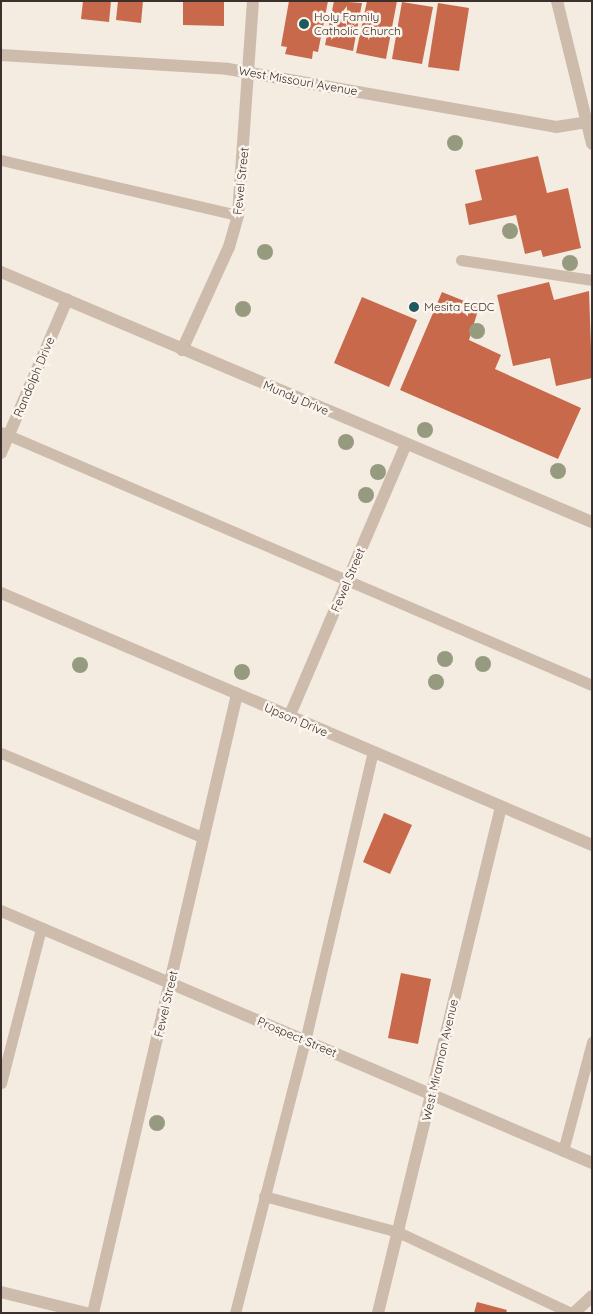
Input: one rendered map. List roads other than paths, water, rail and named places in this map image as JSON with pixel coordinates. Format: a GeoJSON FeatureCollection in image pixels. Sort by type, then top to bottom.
{"type":"FeatureCollection","features":[{"type":"Feature","properties":{"kind":"street","name":"Fewel Street"},"geometry":{"type":"LineString","coordinates":[[182,350],[229,247],[238,215],[253,1]]}},
{"type":"Feature","properties":{"kind":"street"},"geometry":{"type":"LineString","coordinates":[[557,1],[589,121],[592,144]]}},
{"type":"Feature","properties":{"kind":"street","name":"West Missouri Avenue"},"geometry":{"type":"LineString","coordinates":[[1,55],[249,72],[556,127],[589,121]]}},
{"type":"Feature","properties":{"kind":"street","name":"Mundy Drive"},"geometry":{"type":"LineString","coordinates":[[1,272],[592,522]]}},
{"type":"Feature","properties":{"kind":"street","name":"Randolph Drive"},"geometry":{"type":"LineString","coordinates":[[1,453],[5,434],[67,300]]}},
{"type":"Feature","properties":{"kind":"street","name":"Fewel Street"},"geometry":{"type":"LineString","coordinates":[[289,717],[406,444]]}},
{"type":"Feature","properties":{"kind":"street","name":"Upson Drive"},"geometry":{"type":"LineString","coordinates":[[1,593],[592,845]]}},
{"type":"Feature","properties":{"kind":"street","name":"Fewel Street"},"geometry":{"type":"LineString","coordinates":[[93,1313],[171,984],[202,837],[237,694]]}},
{"type":"Feature","properties":{"kind":"street","name":"West Miramon Avenue"},"geometry":{"type":"LineString","coordinates":[[378,1313],[501,807]]}},
{"type":"Feature","properties":{"kind":"street","name":"Prospect Street"},"geometry":{"type":"LineString","coordinates":[[1,911],[592,1163]]}},
{"type":"Feature","properties":{"kind":"street"},"geometry":{"type":"LineString","coordinates":[[1,1292],[86,1313]]}},
{"type":"Feature","properties":{"kind":"street"},"geometry":{"type":"LineString","coordinates":[[573,1313],[592,1296]]}},
{"type":"Feature","properties":{"kind":"lane"},"geometry":{"type":"LineString","coordinates":[[1,160],[238,215]]}},
{"type":"Feature","properties":{"kind":"lane"},"geometry":{"type":"LineString","coordinates":[[461,260],[592,280]]}},
{"type":"Feature","properties":{"kind":"lane"},"geometry":{"type":"LineString","coordinates":[[5,434],[592,685]]}},
{"type":"Feature","properties":{"kind":"lane"},"geometry":{"type":"LineString","coordinates":[[235,1313],[305,1040],[373,752]]}},
{"type":"Feature","properties":{"kind":"lane"},"geometry":{"type":"LineString","coordinates":[[1,753],[202,837]]}},
{"type":"Feature","properties":{"kind":"lane"},"geometry":{"type":"LineString","coordinates":[[1,1083],[40,928]]}},
{"type":"Feature","properties":{"kind":"lane"},"geometry":{"type":"LineString","coordinates":[[563,1151],[592,1042]]}},
{"type":"Feature","properties":{"kind":"lane"},"geometry":{"type":"LineString","coordinates":[[264,1196],[398,1232],[573,1313]]}},
{"type":"Feature","properties":{"kind":"place","name":"Holy Family Catholic Church"},"geometry":{"type":"Point","coordinates":[304,24]}},
{"type":"Feature","properties":{"kind":"place","name":"Mesita ECDC"},"geometry":{"type":"Point","coordinates":[414,307]}}]}
